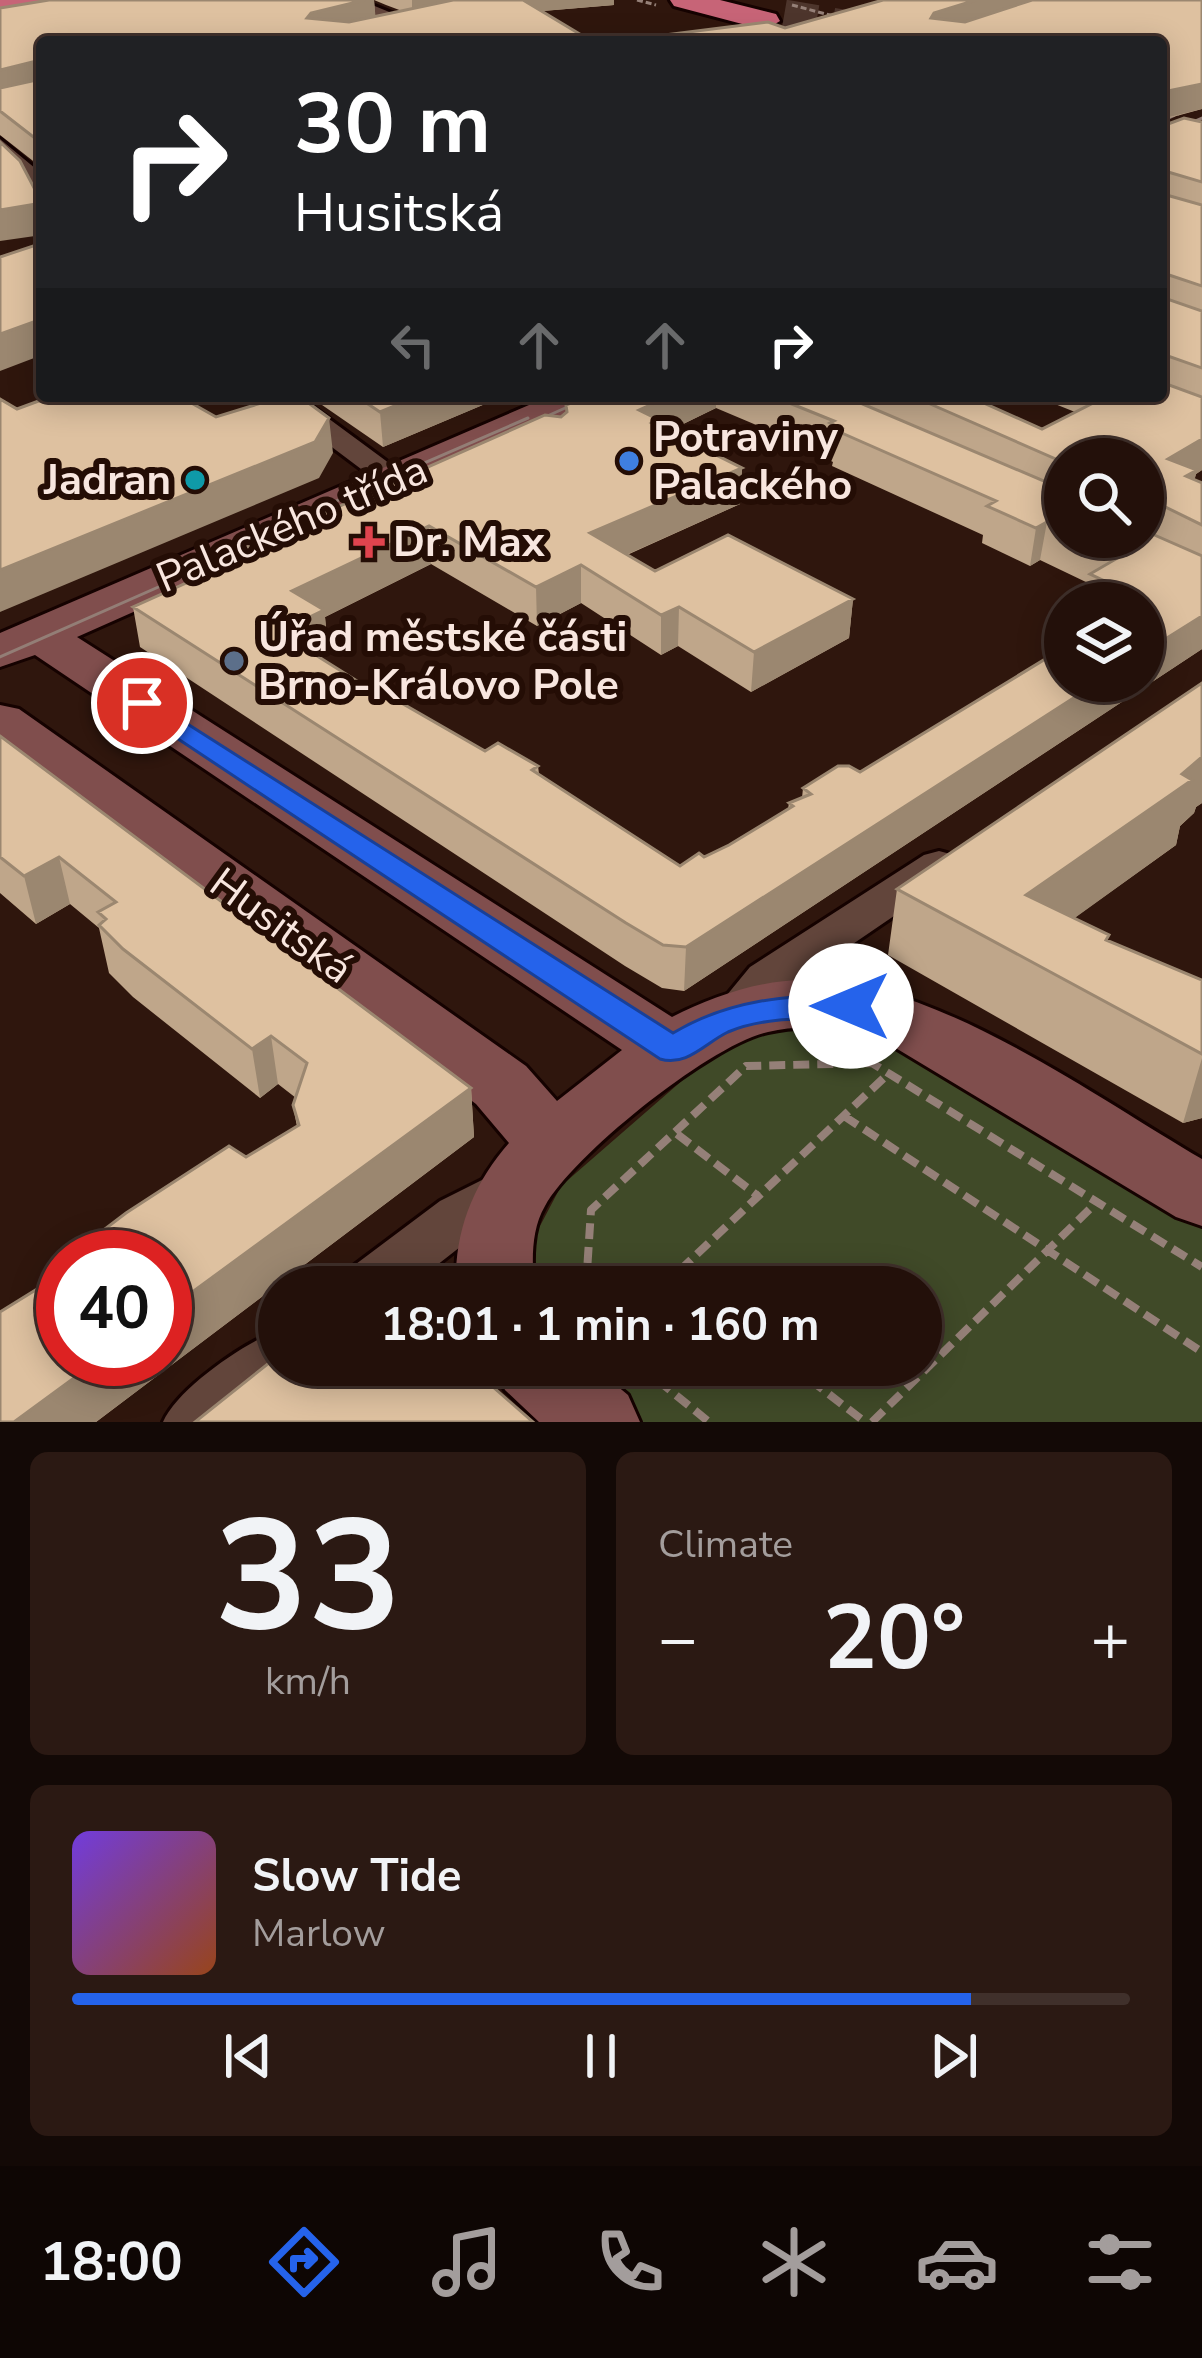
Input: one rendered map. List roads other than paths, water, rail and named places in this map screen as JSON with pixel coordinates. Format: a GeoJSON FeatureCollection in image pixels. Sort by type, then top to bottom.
{"type":"FeatureCollection","features":[{"type":"Feature","properties":{"kind":"highway"},"geometry":{"type":"LineString","coordinates":[[0,6],[27,0]]}},
{"type":"Feature","properties":{"kind":"highway"},"geometry":{"type":"LineString","coordinates":[[685,0],[780,14],[722,0]]}},
{"type":"Feature","properties":{"kind":"highway"},"geometry":{"type":"LineString","coordinates":[[0,20],[65,7]]}},
{"type":"Feature","properties":{"kind":"street"},"geometry":{"type":"LineString","coordinates":[[344,0],[422,22],[368,33]]}},
{"type":"Feature","properties":{"kind":"street"},"geometry":{"type":"LineString","coordinates":[[0,146],[36,181]]}},
{"type":"Feature","properties":{"kind":"street"},"geometry":{"type":"LineString","coordinates":[[287,402],[396,480]]}},
{"type":"Feature","properties":{"kind":"street","name":"Palackého třída"},"geometry":{"type":"LineString","coordinates":[[20,643],[396,480],[524,430],[573,402]]}},
{"type":"Feature","properties":{"kind":"street"},"geometry":{"type":"LineString","coordinates":[[20,643],[672,1050]]}},
{"type":"Feature","properties":{"kind":"street","name":"Husitská"},"geometry":{"type":"LineString","coordinates":[[0,721],[501,1085],[533,1163]]}},
{"type":"Feature","properties":{"kind":"street"},"geometry":{"type":"LineString","coordinates":[[732,1018],[767,979],[974,842]]}},
{"type":"Feature","properties":{"kind":"street"},"geometry":{"type":"LineString","coordinates":[[412,1266],[459,1217],[672,1050],[732,1018],[801,1004],[883,1042],[921,1027],[1202,1196]]}},
{"type":"Feature","properties":{"kind":"street"},"geometry":{"type":"LineString","coordinates":[[495,1266],[496,1234],[533,1163]]}},
{"type":"Feature","properties":{"kind":"street"},"geometry":{"type":"LineString","coordinates":[[194,1422],[258,1372]]}},
{"type":"Feature","properties":{"kind":"street"},"geometry":{"type":"LineString","coordinates":[[558,1386],[598,1422]]}},
{"type":"Feature","properties":{"kind":"lane"},"geometry":{"type":"LineString","coordinates":[[809,951],[883,1042]]}},
{"type":"Feature","properties":{"kind":"tunnel"},"geometry":{"type":"LineString","coordinates":[[784,16],[901,36]]}},
{"type":"Feature","properties":{"kind":"tram line"},"geometry":{"type":"LineString","coordinates":[[1167,133],[1202,118]]}},
{"type":"Feature","properties":{"kind":"tram line"},"geometry":{"type":"LineString","coordinates":[[516,430],[579,402]]}},
{"type":"Feature","properties":{"kind":"tram line"},"geometry":{"type":"LineString","coordinates":[[214,554],[528,418]]}},
{"type":"Feature","properties":{"kind":"tram line"},"geometry":{"type":"LineString","coordinates":[[0,657],[231,555]]}},
{"type":"Feature","properties":{"kind":"place","name":"Potraviny Palackého"},"geometry":{"type":"Point","coordinates":[629,461]}},
{"type":"Feature","properties":{"kind":"place","name":"Jadran"},"geometry":{"type":"Point","coordinates":[195,480]}},
{"type":"Feature","properties":{"kind":"place","name":"Dr. Max"},"geometry":{"type":"Point","coordinates":[369,542]}},
{"type":"Feature","properties":{"kind":"place","name":"Úřad městské části Brno-Královo Pole"},"geometry":{"type":"Point","coordinates":[234,661]}}]}
